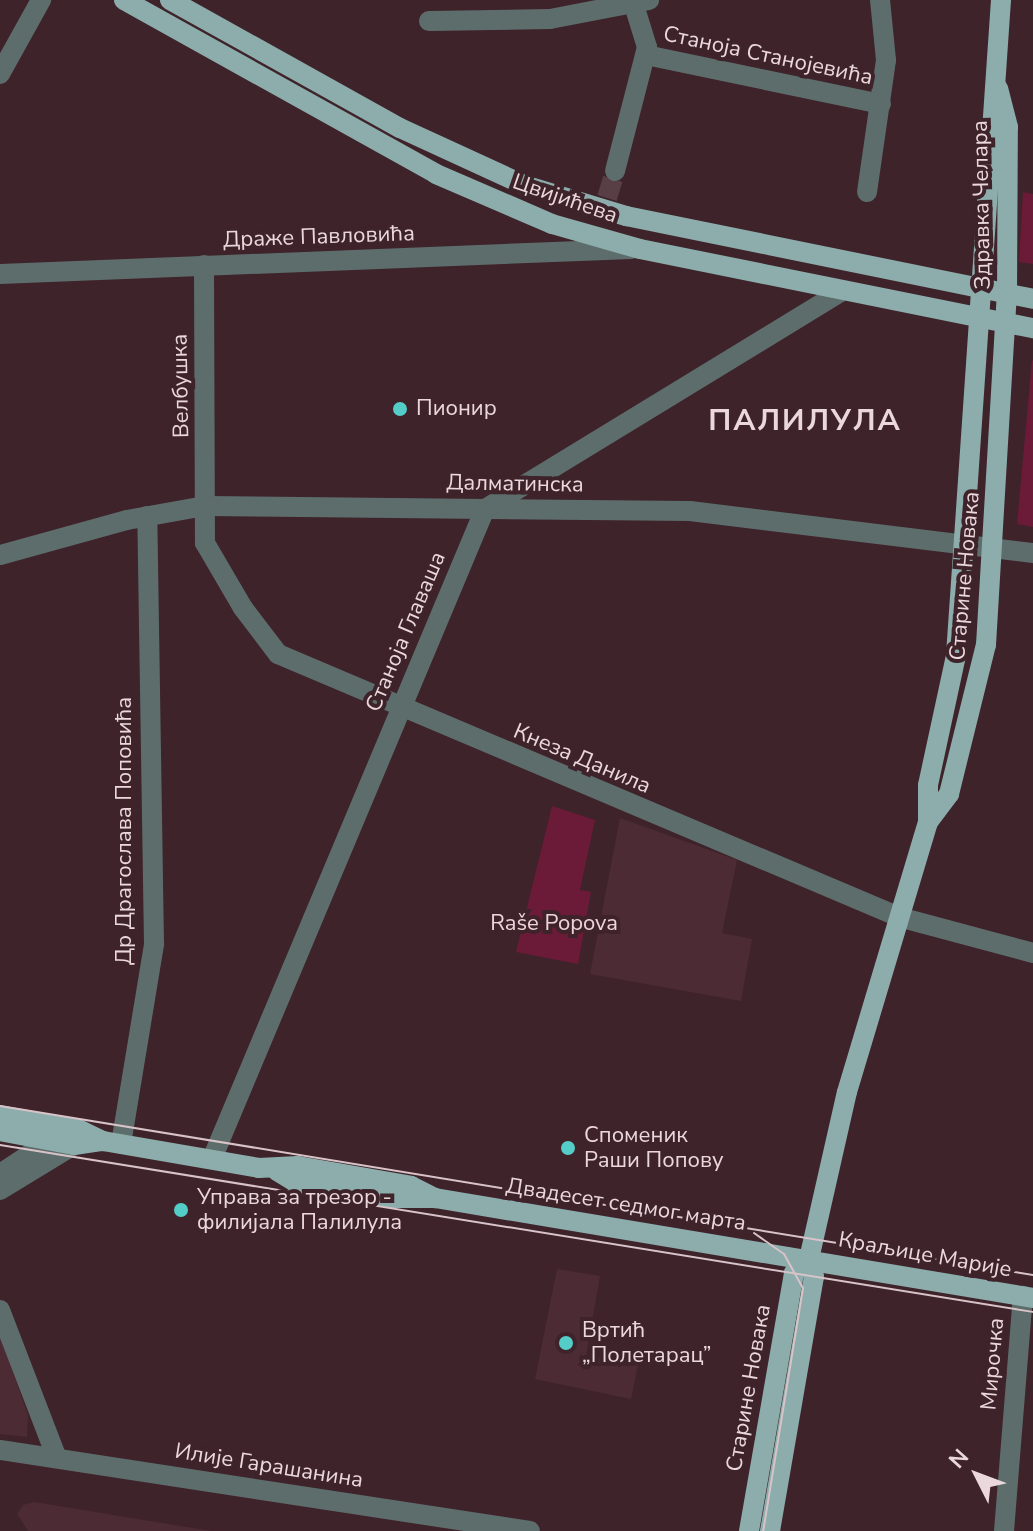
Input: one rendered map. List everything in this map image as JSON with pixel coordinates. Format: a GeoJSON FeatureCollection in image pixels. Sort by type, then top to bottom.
{"type":"FeatureCollection","features":[{"type":"Feature","properties":{"kind":"main road","name":"Цвијићева"},"geometry":{"type":"LineString","coordinates":[[124,0],[436,174],[552,224],[640,249],[841,292],[1033,328]]}},
{"type":"Feature","properties":{"kind":"main road","name":"Цвијићева"},"geometry":{"type":"LineString","coordinates":[[170,0],[457,157],[606,204],[1033,299]]}},
{"type":"Feature","properties":{"kind":"main road","name":"Здравка Челара"},"geometry":{"type":"LineString","coordinates":[[979,319],[989,126],[998,86],[1001,0]]}},
{"type":"Feature","properties":{"kind":"main road","name":"Здравка Челара"},"geometry":{"type":"LineString","coordinates":[[998,86],[1008,127],[1006,324]]}},
{"type":"Feature","properties":{"kind":"main road","name":"Старине Новака"},"geometry":{"type":"LineString","coordinates":[[770,1531],[814,1277],[809,1259],[847,1092],[928,822],[928,785],[956,655],[979,319]]}},
{"type":"Feature","properties":{"kind":"main road","name":"Старине Новака"},"geometry":{"type":"LineString","coordinates":[[928,822],[949,794],[973,709],[986,645],[1006,324]]}},
{"type":"Feature","properties":{"kind":"main road","name":"Двадесет седмог марта"},"geometry":{"type":"LineString","coordinates":[[0,1115],[78,1129],[112,1142],[277,1171],[295,1182],[408,1201],[435,1198],[809,1259]]}},
{"type":"Feature","properties":{"kind":"main road","name":"Двадесет седмог марта"},"geometry":{"type":"LineString","coordinates":[[0,1131],[74,1145],[112,1142]]}},
{"type":"Feature","properties":{"kind":"main road","name":"Старине Новака"},"geometry":{"type":"LineString","coordinates":[[749,1531],[794,1273],[809,1259]]}},
{"type":"Feature","properties":{"kind":"main road","name":"Краљице Марије"},"geometry":{"type":"LineString","coordinates":[[809,1259],[1028,1297]]}},
{"type":"Feature","properties":{"kind":"street"},"geometry":{"type":"LineString","coordinates":[[0,74],[41,0]]}},
{"type":"Feature","properties":{"kind":"street"},"geometry":{"type":"LineString","coordinates":[[867,192],[881,104],[887,39],[880,0]]}},
{"type":"Feature","properties":{"kind":"street"},"geometry":{"type":"LineString","coordinates":[[429,21],[491,24],[641,3],[646,55],[615,171]]}},
{"type":"Feature","properties":{"kind":"street","name":"Станоја Станојевића"},"geometry":{"type":"LineString","coordinates":[[646,55],[881,104]]}},
{"type":"Feature","properties":{"kind":"street","name":"Драже Павловића"},"geometry":{"type":"LineString","coordinates":[[0,274],[640,249]]}},
{"type":"Feature","properties":{"kind":"street","name":"Велбушка"},"geometry":{"type":"LineString","coordinates":[[204,265],[205,506]]}},
{"type":"Feature","properties":{"kind":"street"},"geometry":{"type":"LineString","coordinates":[[485,509],[841,292]]}},
{"type":"Feature","properties":{"kind":"street","name":"Далматинска"},"geometry":{"type":"LineString","coordinates":[[0,555],[147,516],[205,506],[690,511],[994,545],[1033,553]]}},
{"type":"Feature","properties":{"kind":"street","name":"Кнеза Данила"},"geometry":{"type":"LineString","coordinates":[[205,506],[208,554],[269,645],[288,661],[899,917],[1033,953]]}},
{"type":"Feature","properties":{"kind":"street","name":"Станоја Главаша"},"geometry":{"type":"LineString","coordinates":[[212,1159],[485,509]]}},
{"type":"Feature","properties":{"kind":"street","name":"Др Драгослава Поповића"},"geometry":{"type":"LineString","coordinates":[[112,1142],[154,944],[147,516]]}},
{"type":"Feature","properties":{"kind":"street"},"geometry":{"type":"LineString","coordinates":[[0,1174],[48,1140],[72,1135],[112,1142]]}},
{"type":"Feature","properties":{"kind":"street"},"geometry":{"type":"LineString","coordinates":[[0,1190],[74,1145]]}},
{"type":"Feature","properties":{"kind":"street","name":"Мирочка"},"geometry":{"type":"LineString","coordinates":[[1004,1531],[1028,1297]]}},
{"type":"Feature","properties":{"kind":"street"},"geometry":{"type":"LineString","coordinates":[[0,1310],[56,1456]]}},
{"type":"Feature","properties":{"kind":"street","name":"Илије Гарашанина"},"geometry":{"type":"LineString","coordinates":[[0,1450],[56,1456],[530,1531]]}},
{"type":"Feature","properties":{"kind":"shaded area"},"geometry":{"type":"Polygon","coordinates":[[[620,818],[737,860],[722,933],[752,939],[741,1001],[590,974],[620,818]]]}},
{"type":"Feature","properties":{"kind":"shaded area","name":"Вртић „Полетарац”"},"geometry":{"type":"Polygon","coordinates":[[[557,1269],[600,1276],[586,1356],[638,1365],[631,1399],[535,1379],[557,1269]]]}},
{"type":"Feature","properties":{"kind":"shaded area"},"geometry":{"type":"Polygon","coordinates":[[[0,1335],[28,1415],[27,1437],[0,1434],[0,1335]]]}},
{"type":"Feature","properties":{"kind":"shaded area"},"geometry":{"type":"Polygon","coordinates":[[[34,1502],[211,1531],[28,1531],[17,1514],[23,1505],[34,1502]]]}},
{"type":"Feature","properties":{"kind":"green space"},"geometry":{"type":"Polygon","coordinates":[[[1023,192],[1033,194],[1033,264],[1019,262],[1023,192]]]}},
{"type":"Feature","properties":{"kind":"green space"},"geometry":{"type":"Polygon","coordinates":[[[1033,361],[1033,527],[1017,524],[1033,361]]]}},
{"type":"Feature","properties":{"kind":"green space","name":"Raše Popova"},"geometry":{"type":"Polygon","coordinates":[[[552,806],[595,820],[580,890],[591,892],[578,964],[516,952],[552,806]]]}},
{"type":"Feature","properties":{"kind":"tunnel"},"geometry":{"type":"LineString","coordinates":[[607,198],[615,171]]}},
{"type":"Feature","properties":{"kind":"tram line"},"geometry":{"type":"LineString","coordinates":[[0,1106],[1033,1275]]}},
{"type":"Feature","properties":{"kind":"tram line"},"geometry":{"type":"LineString","coordinates":[[0,1145],[1033,1312]]}},
{"type":"Feature","properties":{"kind":"tram line"},"geometry":{"type":"LineString","coordinates":[[754,1233],[784,1254],[803,1288],[763,1531]]}},
{"type":"Feature","properties":{"kind":"place","name":"Пионир"},"geometry":{"type":"Point","coordinates":[400,409]}},
{"type":"Feature","properties":{"kind":"place","name":"Споменик Раши Попову"},"geometry":{"type":"Point","coordinates":[568,1148]}},
{"type":"Feature","properties":{"kind":"place","name":"Управа за трезор - филијала Палилула"},"geometry":{"type":"Point","coordinates":[181,1210]}},
{"type":"Feature","properties":{"kind":"place","name":"Вртић „Полетарац”"},"geometry":{"type":"Point","coordinates":[566,1343]}},
{"type":"Feature","properties":{"kind":"district","name":"ПАЛИЛУЛА"},"geometry":{"type":"Point","coordinates":[805,421]}}]}
